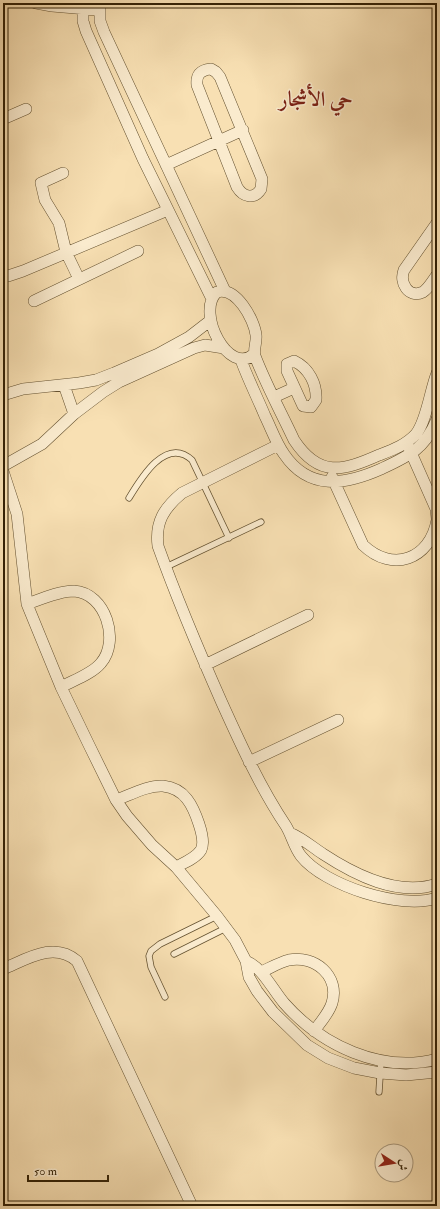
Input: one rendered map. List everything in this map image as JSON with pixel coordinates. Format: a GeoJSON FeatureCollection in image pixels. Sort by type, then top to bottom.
{"type":"FeatureCollection","features":[{"type":"Feature","properties":{"kind":"street"},"geometry":{"type":"LineString","coordinates":[[36,3],[100,7],[100,21],[104,32],[225,292],[240,302],[251,318],[256,336],[254,354],[294,440],[302,453],[314,462],[328,468],[354,466],[406,442],[419,429],[437,373]]}},
{"type":"Feature","properties":{"kind":"street"},"geometry":{"type":"LineString","coordinates":[[82,6],[86,31],[168,210],[212,299]]}},
{"type":"Feature","properties":{"kind":"street"},"geometry":{"type":"LineString","coordinates":[[211,69],[220,77],[243,130],[262,180],[261,189],[254,195],[248,196],[240,193],[218,141],[197,85],[196,79],[199,73],[204,70],[211,69]]}},
{"type":"Feature","properties":{"kind":"street"},"geometry":{"type":"LineString","coordinates":[[3,120],[26,109]]}},
{"type":"Feature","properties":{"kind":"street"},"geometry":{"type":"LineString","coordinates":[[166,164],[243,130]]}},
{"type":"Feature","properties":{"kind":"street"},"geometry":{"type":"LineString","coordinates":[[63,173],[41,183],[45,200],[59,223],[66,252],[80,279]]}},
{"type":"Feature","properties":{"kind":"street"},"geometry":{"type":"LineString","coordinates":[[3,276],[24,271],[168,210]]}},
{"type":"Feature","properties":{"kind":"street"},"geometry":{"type":"LineString","coordinates":[[437,223],[401,276],[402,283],[410,292],[416,293],[427,288],[437,275]]}},
{"type":"Feature","properties":{"kind":"street"},"geometry":{"type":"LineString","coordinates":[[34,301],[138,251]]}},
{"type":"Feature","properties":{"kind":"street"},"geometry":{"type":"LineString","coordinates":[[225,292],[216,292],[212,299],[211,320],[216,335],[224,348],[241,360],[278,445],[295,468],[307,476],[334,482],[360,478],[411,454],[429,437],[437,418]]}},
{"type":"Feature","properties":{"kind":"street"},"geometry":{"type":"LineString","coordinates":[[3,395],[23,388],[64,385],[96,380],[114,374],[158,354],[189,337],[211,320]]}},
{"type":"Feature","properties":{"kind":"street"},"geometry":{"type":"LineString","coordinates":[[3,466],[42,444],[74,414],[119,382],[183,352],[205,345],[224,348]]}},
{"type":"Feature","properties":{"kind":"street"},"geometry":{"type":"LineString","coordinates":[[241,360],[246,360],[254,354]]}},
{"type":"Feature","properties":{"kind":"street"},"geometry":{"type":"LineString","coordinates":[[64,385],[74,414]]}},
{"type":"Feature","properties":{"kind":"street"},"geometry":{"type":"LineString","coordinates":[[274,397],[294,388]]}},
{"type":"Feature","properties":{"kind":"street"},"geometry":{"type":"LineString","coordinates":[[328,468],[363,545],[381,558],[403,560],[414,556],[423,550],[435,531],[437,520],[436,509],[406,442]]}},
{"type":"Feature","properties":{"kind":"street"},"geometry":{"type":"LineString","coordinates":[[278,445],[202,482],[182,493],[171,502],[163,511],[158,522],[156,534],[158,546],[205,665],[249,762],[276,812],[290,833],[294,845],[301,856],[311,865],[355,891],[385,898],[426,902],[437,898]]}},
{"type":"Feature","properties":{"kind":"street"},"geometry":{"type":"LineString","coordinates":[[3,471],[17,514],[27,604],[61,687],[116,800],[152,845],[176,868],[217,916],[246,961],[249,977],[269,1007],[291,1031],[307,1045],[328,1058],[341,1063],[380,1073],[406,1075],[437,1072]]}},
{"type":"Feature","properties":{"kind":"street"},"geometry":{"type":"LineString","coordinates":[[27,604],[66,592],[75,591],[94,600],[102,609],[107,620],[110,644],[106,655],[100,664],[91,671],[61,687]]}},
{"type":"Feature","properties":{"kind":"street"},"geometry":{"type":"LineString","coordinates":[[205,665],[308,615]]}},
{"type":"Feature","properties":{"kind":"street"},"geometry":{"type":"LineString","coordinates":[[249,762],[338,720]]}},
{"type":"Feature","properties":{"kind":"street"},"geometry":{"type":"LineString","coordinates":[[116,800],[161,786],[180,792],[188,799],[204,835],[204,843],[196,855],[176,868]]}},
{"type":"Feature","properties":{"kind":"street"},"geometry":{"type":"LineString","coordinates":[[290,833],[301,838],[345,867],[371,881],[425,888],[437,884]]}},
{"type":"Feature","properties":{"kind":"street"},"geometry":{"type":"LineString","coordinates":[[425,888],[426,902]]}},
{"type":"Feature","properties":{"kind":"street"},"geometry":{"type":"LineString","coordinates":[[3,968],[48,951],[64,953],[77,961],[192,1206]]}},
{"type":"Feature","properties":{"kind":"street"},"geometry":{"type":"LineString","coordinates":[[261,972],[283,962],[297,960],[316,964],[328,973],[333,988],[332,1004],[314,1031]]}},
{"type":"Feature","properties":{"kind":"street"},"geometry":{"type":"LineString","coordinates":[[246,961],[258,967],[284,1003],[314,1031],[336,1046],[381,1060],[428,1062],[437,1059]]}},
{"type":"Feature","properties":{"kind":"lane"},"geometry":{"type":"LineString","coordinates":[[129,498],[147,472],[158,460],[165,454],[173,452],[180,453],[192,460],[229,538]]}},
{"type":"Feature","properties":{"kind":"lane"},"geometry":{"type":"LineString","coordinates":[[166,567],[261,522]]}},
{"type":"Feature","properties":{"kind":"lane"},"geometry":{"type":"LineString","coordinates":[[166,997],[150,967],[149,956],[152,951],[160,944],[217,916]]}},
{"type":"Feature","properties":{"kind":"lane"},"geometry":{"type":"LineString","coordinates":[[174,954],[226,928]]}},
{"type":"Feature","properties":{"kind":"lane"},"geometry":{"type":"LineString","coordinates":[[379,1092],[381,1060]]}},
{"type":"Feature","properties":{"kind":"district","name":"حي الأشجار"},"geometry":{"type":"Point","coordinates":[316,99]}}]}
